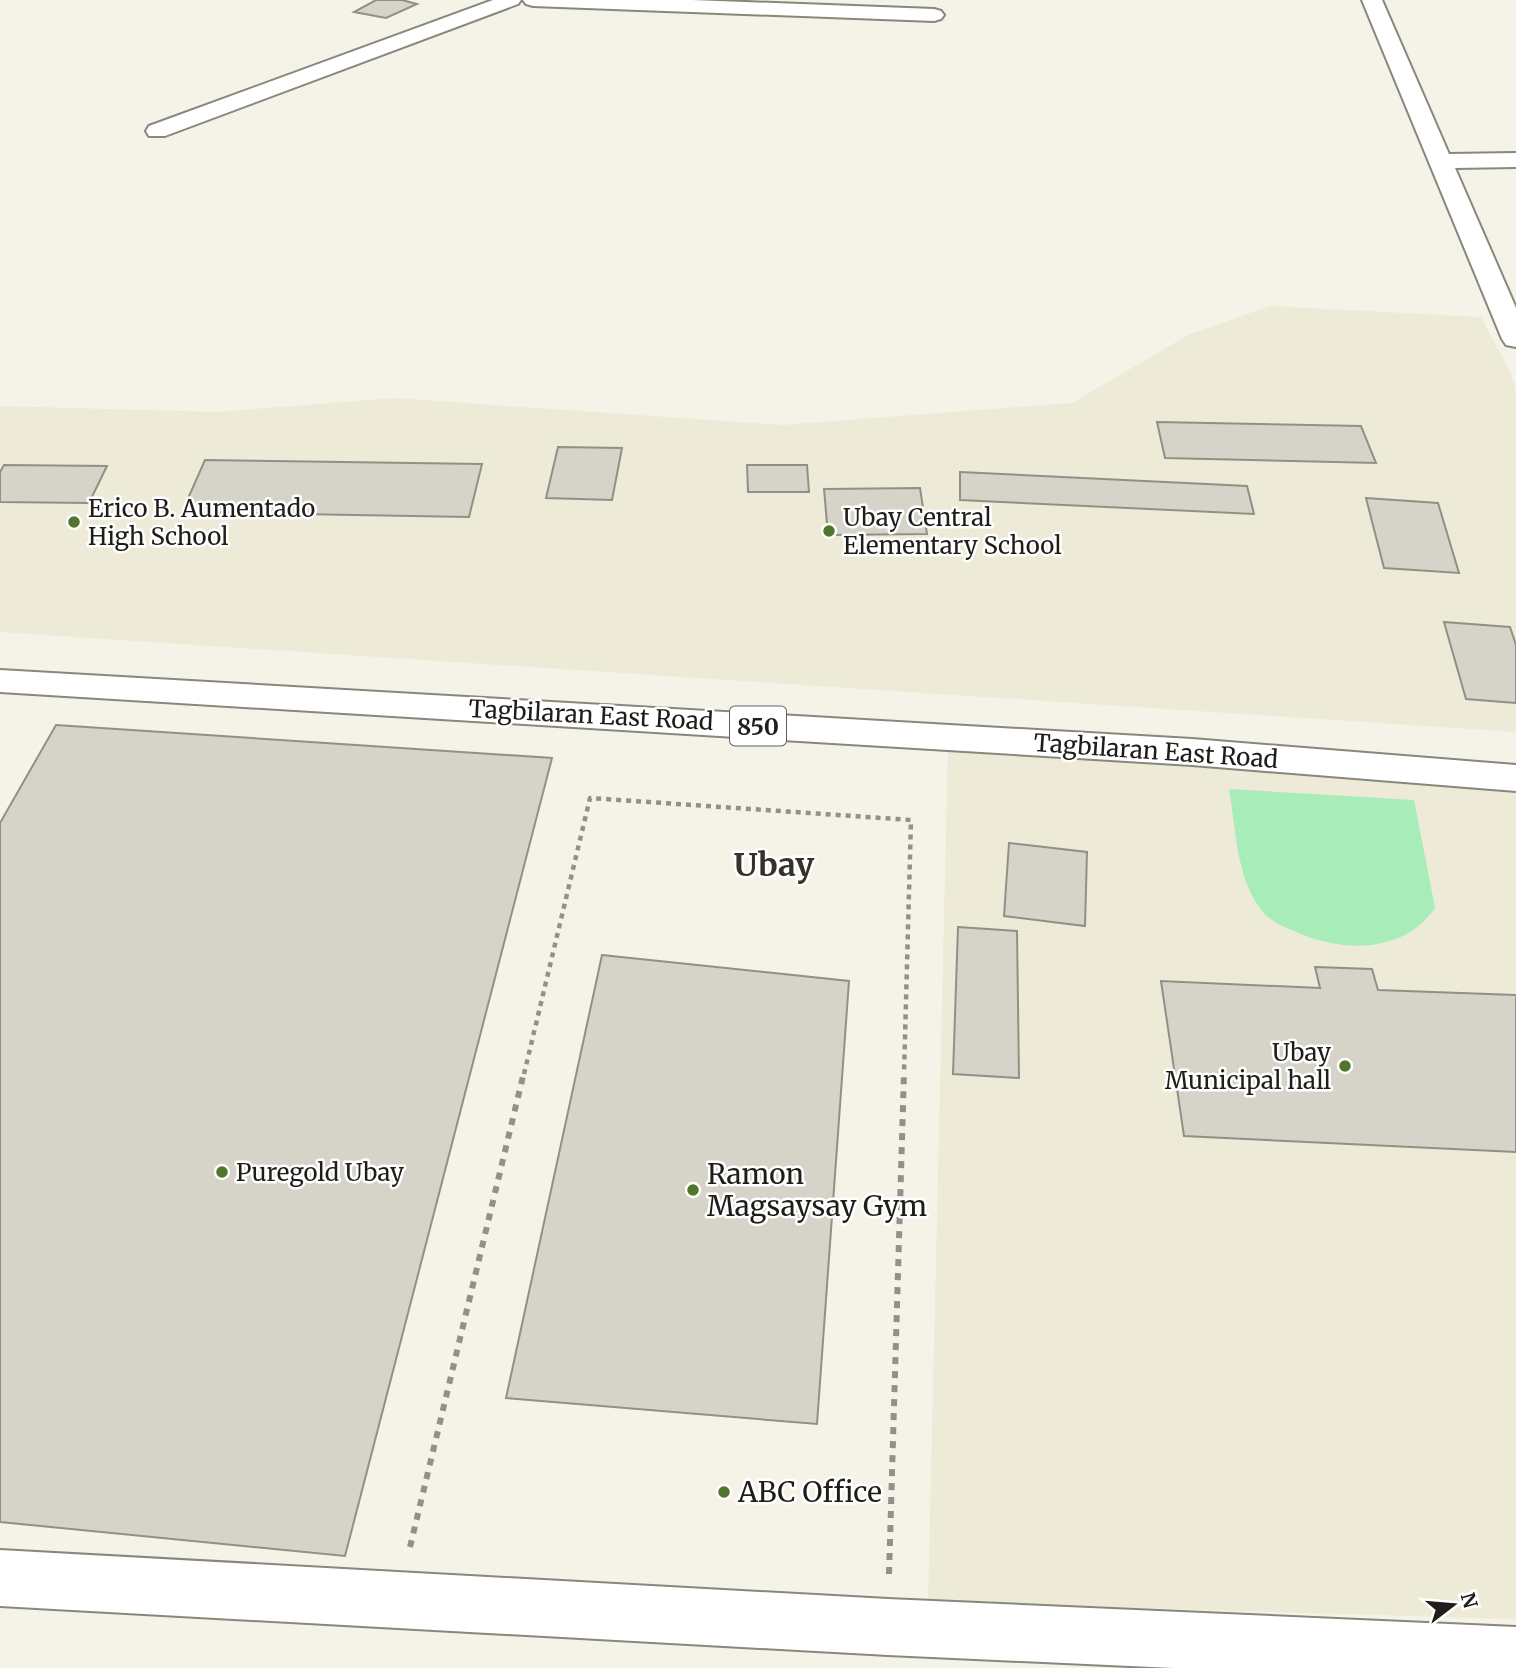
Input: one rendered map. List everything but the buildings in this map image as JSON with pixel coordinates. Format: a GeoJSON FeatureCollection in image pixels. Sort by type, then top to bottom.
{"type":"FeatureCollection","features":[{"type":"Feature","properties":{"kind":"street"},"geometry":{"type":"LineString","coordinates":[[158,131],[511,0]]}},
{"type":"Feature","properties":{"kind":"street"},"geometry":{"type":"LineString","coordinates":[[533,0],[934,15]]}},
{"type":"Feature","properties":{"kind":"street"},"geometry":{"type":"LineString","coordinates":[[1372,0],[1443,161],[1516,339]]}},
{"type":"Feature","properties":{"kind":"street"},"geometry":{"type":"LineString","coordinates":[[1443,161],[1516,160]]}},
{"type":"Feature","properties":{"kind":"street","name":"Tagbilaran East Road"},"geometry":{"type":"LineString","coordinates":[[0,681],[1192,752],[1516,778]]}},
{"type":"Feature","properties":{"kind":"street"},"geometry":{"type":"LineString","coordinates":[[0,1578],[888,1627],[1516,1655]]}},
{"type":"Feature","properties":{"kind":"path"},"geometry":{"type":"LineString","coordinates":[[398,1599],[590,798],[911,820],[888,1627]]}},
{"type":"Feature","properties":{"kind":"shaded area","name":"Ubay Central Elementary School"},"geometry":{"type":"Polygon","coordinates":[[[1270,306],[1481,317],[1511,374],[1516,390],[1516,732],[0,632],[0,406],[217,412],[394,398],[782,425],[1072,403],[1188,335],[1270,306]]]}},
{"type":"Feature","properties":{"kind":"shaded area"},"geometry":{"type":"Polygon","coordinates":[[[948,745],[1516,788],[1516,1619],[928,1602],[948,745]]]}},
{"type":"Feature","properties":{"kind":"green space"},"geometry":{"type":"Polygon","coordinates":[[[1229,789],[1414,800],[1435,908],[1422,923],[1406,934],[1370,945],[1332,943],[1277,923],[1263,912],[1247,885],[1229,789]]]}},
{"type":"Feature","properties":{"kind":"place","name":"Erico B. Aumentado High School"},"geometry":{"type":"Point","coordinates":[74,522]}},
{"type":"Feature","properties":{"kind":"place","name":"Ubay Central Elementary School"},"geometry":{"type":"Point","coordinates":[829,531]}},
{"type":"Feature","properties":{"kind":"place","name":"Ubay Municipal hall"},"geometry":{"type":"Point","coordinates":[1345,1066]}},
{"type":"Feature","properties":{"kind":"place","name":"Puregold Ubay"},"geometry":{"type":"Point","coordinates":[222,1172]}},
{"type":"Feature","properties":{"kind":"place","name":"Ramon Magsaysay Gym"},"geometry":{"type":"Point","coordinates":[693,1190]}},
{"type":"Feature","properties":{"kind":"place","name":"ABC Office"},"geometry":{"type":"Point","coordinates":[724,1492]}},
{"type":"Feature","properties":{"kind":"district","name":"Ubay"},"geometry":{"type":"Point","coordinates":[774,865]}}]}
